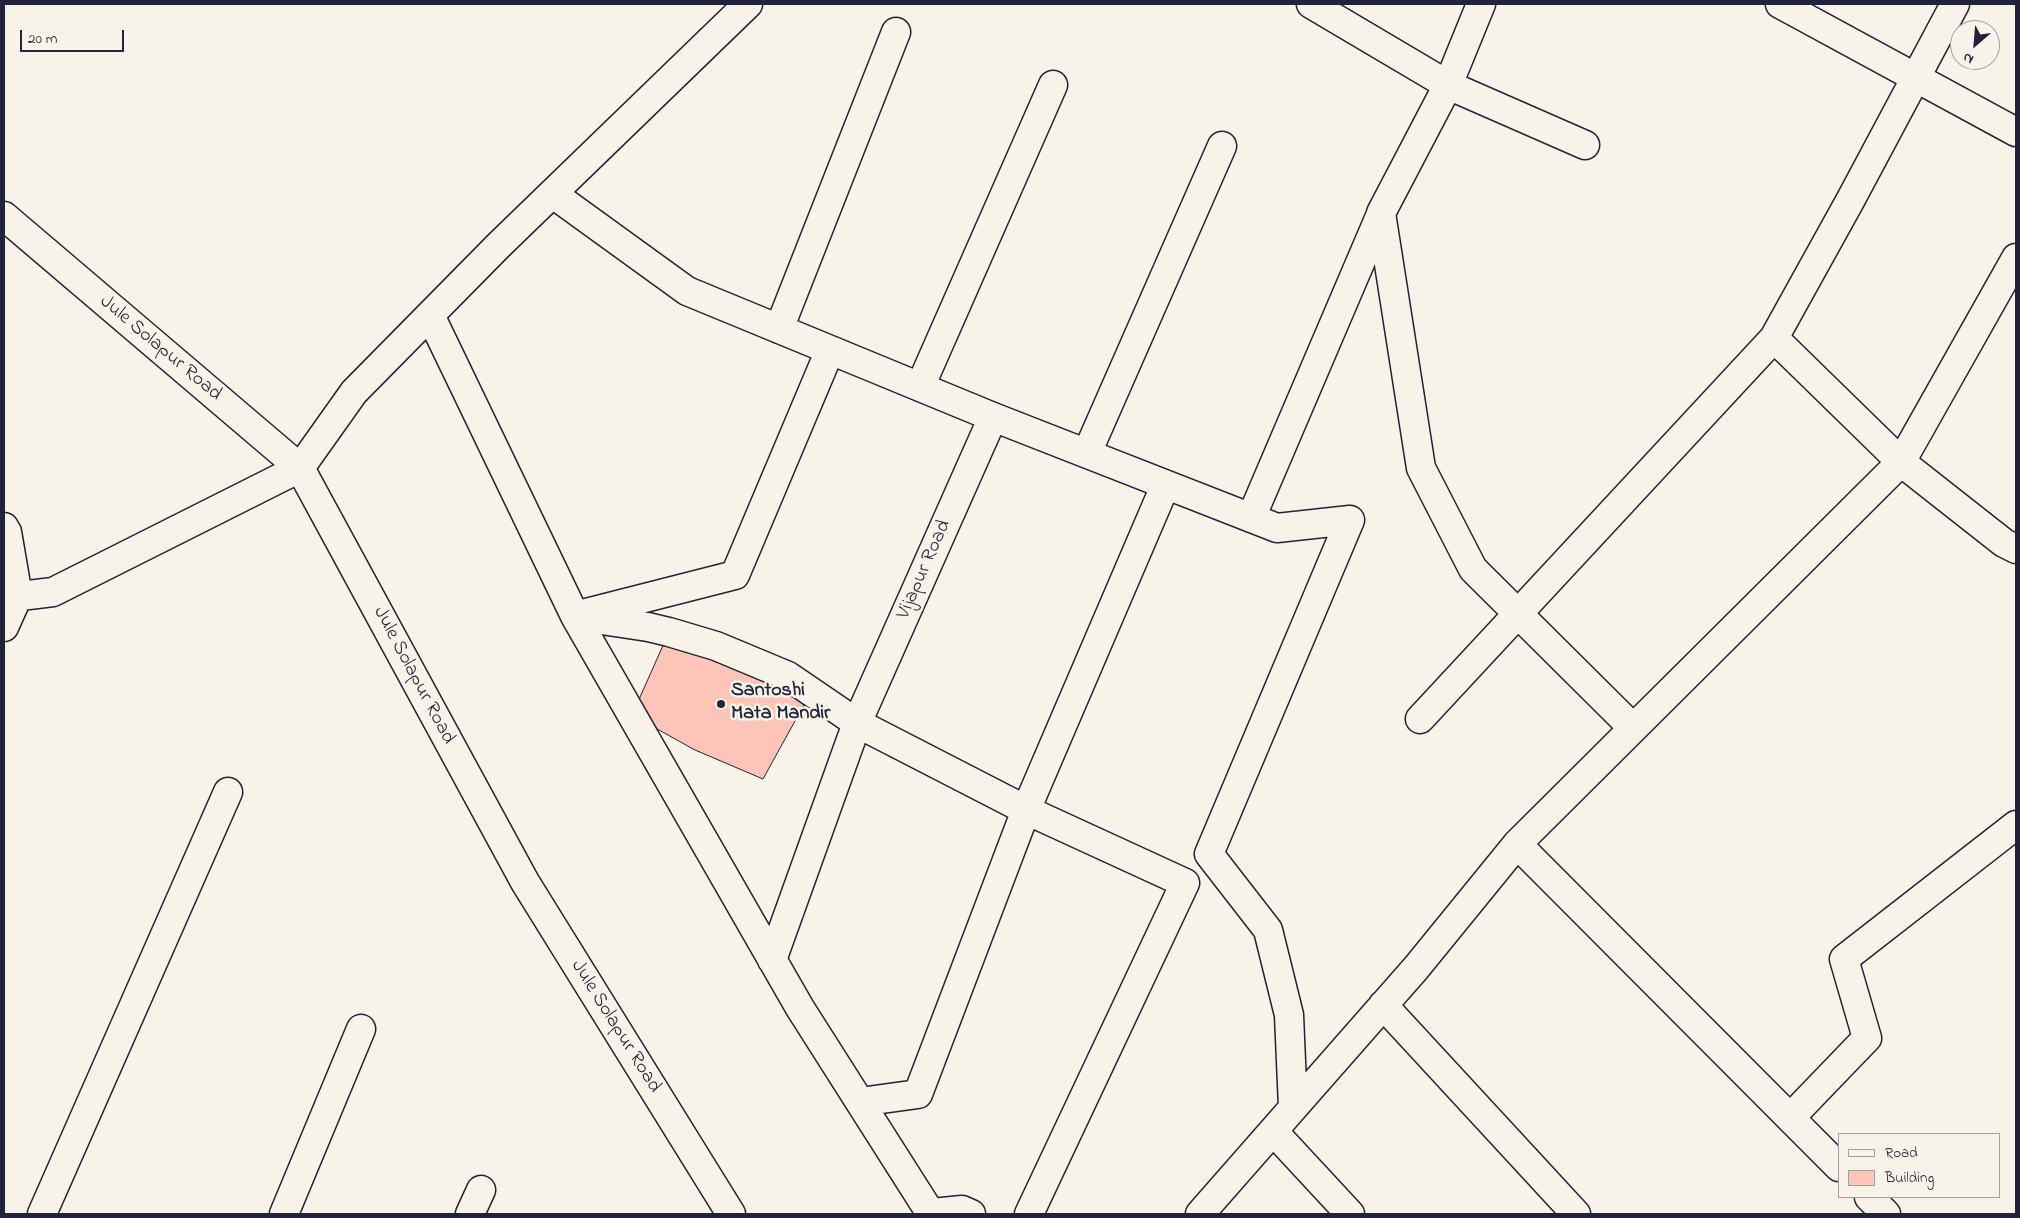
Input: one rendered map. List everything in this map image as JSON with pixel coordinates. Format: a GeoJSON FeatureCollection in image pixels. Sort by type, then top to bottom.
{"type":"FeatureCollection","features":[{"type":"Feature","properties":{"kind":"street"},"geometry":{"type":"LineString","coordinates":[[11,597],[53,592],[300,468],[354,392],[430,315],[748,4]]}},
{"type":"Feature","properties":{"kind":"street"},"geometry":{"type":"LineString","coordinates":[[1311,4],[1448,85],[1585,145]]}},
{"type":"Feature","properties":{"kind":"street"},"geometry":{"type":"LineString","coordinates":[[1251,518],[1381,213],[1448,85],[1482,4]]}},
{"type":"Feature","properties":{"kind":"street"},"geometry":{"type":"LineString","coordinates":[[1780,4],[2016,132]]}},
{"type":"Feature","properties":{"kind":"street"},"geometry":{"type":"LineString","coordinates":[[1420,720],[1774,338],[1955,4]]}},
{"type":"Feature","properties":{"kind":"street"},"geometry":{"type":"LineString","coordinates":[[779,329],[896,32]]}},
{"type":"Feature","properties":{"kind":"street"},"geometry":{"type":"LineString","coordinates":[[920,387],[1053,85]]}},
{"type":"Feature","properties":{"kind":"street"},"geometry":{"type":"LineString","coordinates":[[1087,453],[1222,146]]}},
{"type":"Feature","properties":{"kind":"street"},"geometry":{"type":"LineString","coordinates":[[553,194],[687,290],[993,417],[1087,453],[1165,486],[1277,528],[1350,520],[1209,854],[1268,930],[1289,1014],[1293,1108]]}},
{"type":"Feature","properties":{"kind":"street"},"geometry":{"type":"LineString","coordinates":[[1381,213],[1421,468],[1473,569],[1633,728]]}},
{"type":"Feature","properties":{"kind":"street","name":"Jule Solapur Road"},"geometry":{"type":"LineString","coordinates":[[4,216],[300,468],[524,882],[731,1214]]}},
{"type":"Feature","properties":{"kind":"street"},"geometry":{"type":"LineString","coordinates":[[1200,1214],[1416,968],[1517,844],[1901,462],[2016,258]]}},
{"type":"Feature","properties":{"kind":"street"},"geometry":{"type":"LineString","coordinates":[[430,315],[575,616],[800,1008],[931,1214],[962,1210],[971,1214]]}},
{"type":"Feature","properties":{"kind":"street"},"geometry":{"type":"LineString","coordinates":[[1774,338],[1901,462],[2004,543],[2016,549]]}},
{"type":"Feature","properties":{"kind":"street"},"geometry":{"type":"LineString","coordinates":[[575,616],[735,575],[830,350]]}},
{"type":"Feature","properties":{"kind":"street","name":"Vijapur Road"},"geometry":{"type":"LineString","coordinates":[[772,960],[858,723],[993,417]]}},
{"type":"Feature","properties":{"kind":"street"},"geometry":{"type":"LineString","coordinates":[[860,1102],[918,1094],[1026,810],[1165,486]]}},
{"type":"Feature","properties":{"kind":"street"},"geometry":{"type":"LineString","coordinates":[[4,527],[7,532],[11,597],[4,627]]}},
{"type":"Feature","properties":{"kind":"street"},"geometry":{"type":"LineString","coordinates":[[575,616],[648,627],[716,646],[788,676],[858,723],[1026,810],[1185,883],[1037,1210]]}},
{"type":"Feature","properties":{"kind":"street"},"geometry":{"type":"LineString","coordinates":[[42,1214],[228,792]]}},
{"type":"Feature","properties":{"kind":"street"},"geometry":{"type":"LineString","coordinates":[[1790,1118],[1867,1038],[1844,959],[2016,824]]}},
{"type":"Feature","properties":{"kind":"street"},"geometry":{"type":"LineString","coordinates":[[1517,844],[1838,1166]]}},
{"type":"Feature","properties":{"kind":"street"},"geometry":{"type":"LineString","coordinates":[[1383,1005],[1576,1214]]}},
{"type":"Feature","properties":{"kind":"street"},"geometry":{"type":"LineString","coordinates":[[284,1214],[361,1029]]}},
{"type":"Feature","properties":{"kind":"street"},"geometry":{"type":"LineString","coordinates":[[1273,1131],[1350,1214]]}},
{"type":"Feature","properties":{"kind":"street"},"geometry":{"type":"LineString","coordinates":[[1870,1198],[1886,1214]]}},
{"type":"Feature","properties":{"kind":"building","name":"Santoshi Mata Mandir"},"geometry":{"type":"Polygon","coordinates":[[[669,632],[811,692],[763,779],[695,750],[632,715],[669,632]]]}},
{"type":"Feature","properties":{"kind":"place","name":"Santoshi Mata Mandir"},"geometry":{"type":"Point","coordinates":[721,704]}}]}
